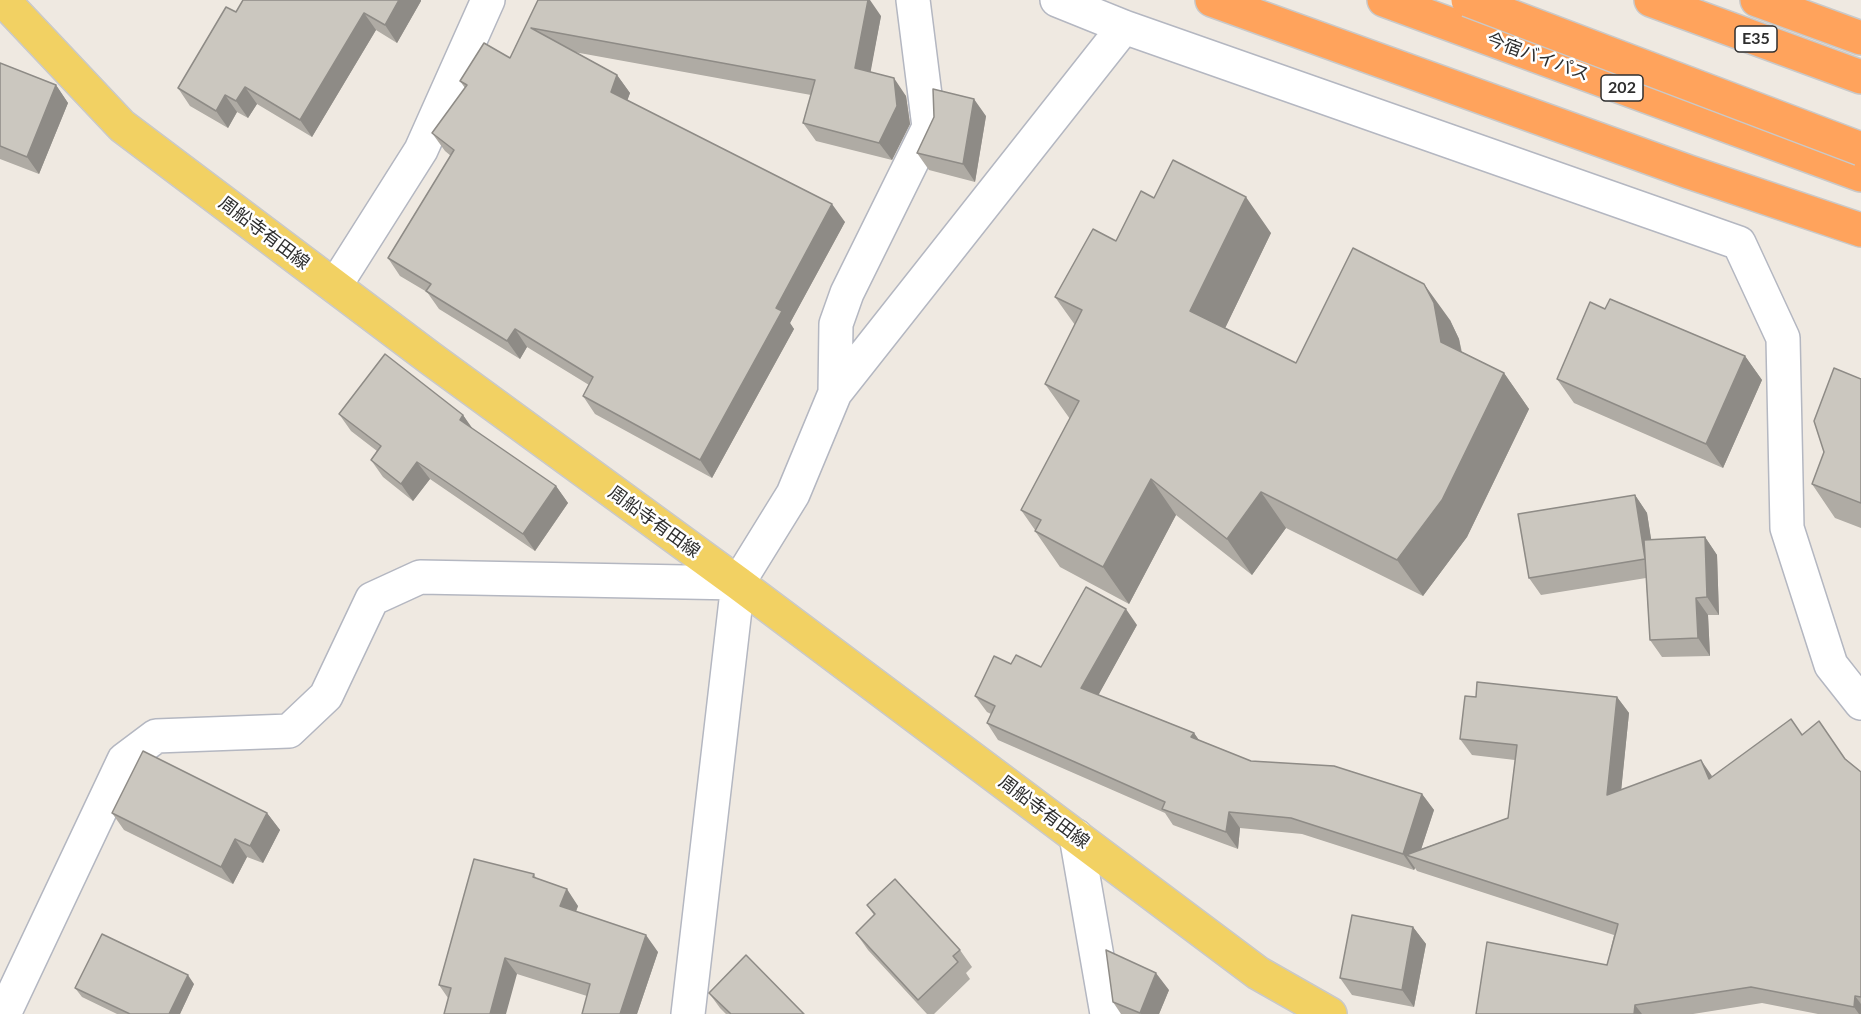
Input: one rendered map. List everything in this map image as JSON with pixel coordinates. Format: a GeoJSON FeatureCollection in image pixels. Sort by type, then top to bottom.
{"type":"FeatureCollection","features":[{"type":"Feature","properties":{"kind":"highway"},"geometry":{"type":"LineString","coordinates":[[1212,0],[1689,172],[1861,230]]}},
{"type":"Feature","properties":{"kind":"highway","name":"今宿バイパス"},"geometry":{"type":"LineString","coordinates":[[1384,0],[1467,16],[1861,175]]}},
{"type":"Feature","properties":{"kind":"highway","name":"E35"},"geometry":{"type":"LineString","coordinates":[[1651,0],[1861,77]]}},
{"type":"Feature","properties":{"kind":"highway"},"geometry":{"type":"LineString","coordinates":[[1757,0],[1861,38]]}},
{"type":"Feature","properties":{"kind":"highway"},"geometry":{"type":"LineString","coordinates":[[1467,16],[1861,149]]}},
{"type":"Feature","properties":{"kind":"main road","name":"周船寺有田線"},"geometry":{"type":"LineString","coordinates":[[3,0],[122,126],[738,583],[1258,973],[1330,1014]]}},
{"type":"Feature","properties":{"kind":"street"},"geometry":{"type":"LineString","coordinates":[[335,286],[421,150],[488,0]]}},
{"type":"Feature","properties":{"kind":"street"},"geometry":{"type":"LineString","coordinates":[[835,393],[836,324],[839,314],[847,293],[929,128],[913,0]]}},
{"type":"Feature","properties":{"kind":"street"},"geometry":{"type":"LineString","coordinates":[[1057,0],[1124,27],[1739,243],[1783,338],[1787,528],[1832,665],[1861,703]]}},
{"type":"Feature","properties":{"kind":"street"},"geometry":{"type":"LineString","coordinates":[[1467,16],[1477,0]]}},
{"type":"Feature","properties":{"kind":"street"},"geometry":{"type":"LineString","coordinates":[[688,1014],[738,583],[793,494],[835,393],[1124,27]]}},
{"type":"Feature","properties":{"kind":"street"},"geometry":{"type":"LineString","coordinates":[[4,1014],[124,759],[156,736],[289,731],[326,696],[372,599],[420,577],[738,583]]}},
{"type":"Feature","properties":{"kind":"street"},"geometry":{"type":"LineString","coordinates":[[1076,836],[1107,1014]]}},
{"type":"Feature","properties":{"kind":"building"},"geometry":{"type":"Polygon","coordinates":[[[243,0],[399,0],[385,25],[364,13],[300,120],[245,87],[236,101],[225,95],[216,111],[178,88],[226,7],[236,12],[243,0]]]}},
{"type":"Feature","properties":{"kind":"building"},"geometry":{"type":"Polygon","coordinates":[[[538,0],[868,0],[855,68],[894,78],[897,106],[879,143],[803,123],[815,80],[531,28],[617,75],[611,92],[832,204],[776,308],[782,311],[700,460],[583,396],[593,377],[515,329],[507,341],[426,291],[431,284],[388,258],[454,150],[432,133],[467,85],[460,81],[484,43],[510,58],[538,0]]]}},
{"type":"Feature","properties":{"kind":"building"},"geometry":{"type":"Polygon","coordinates":[[[0,63],[56,85],[27,157],[0,146],[0,63]]]}},
{"type":"Feature","properties":{"kind":"building"},"geometry":{"type":"Polygon","coordinates":[[[933,89],[974,99],[963,164],[917,153],[934,117],[933,89]]]}},
{"type":"Feature","properties":{"kind":"building"},"geometry":{"type":"Polygon","coordinates":[[[1173,160],[1246,197],[1190,311],[1296,363],[1353,248],[1424,284],[1434,303],[1441,342],[1504,373],[1442,500],[1397,560],[1261,492],[1227,539],[1151,479],[1103,567],[1035,531],[1041,520],[1021,510],[1079,401],[1045,384],[1082,310],[1055,297],[1093,229],[1116,241],[1141,191],[1154,198],[1173,160]]]}},
{"type":"Feature","properties":{"kind":"building"},"geometry":{"type":"Polygon","coordinates":[[[1610,299],[1745,356],[1706,444],[1557,379],[1590,302],[1605,309],[1610,299]]]}},
{"type":"Feature","properties":{"kind":"building"},"geometry":{"type":"Polygon","coordinates":[[[385,354],[463,415],[460,420],[556,486],[523,534],[417,462],[401,484],[371,460],[381,446],[339,414],[385,354]]]}},
{"type":"Feature","properties":{"kind":"building"},"geometry":{"type":"Polygon","coordinates":[[[1834,368],[1861,379],[1861,503],[1812,484],[1824,452],[1814,421],[1834,368]]]}},
{"type":"Feature","properties":{"kind":"building"},"geometry":{"type":"Polygon","coordinates":[[[1635,495],[1645,559],[1529,578],[1518,514],[1635,495]]]}},
{"type":"Feature","properties":{"kind":"building"},"geometry":{"type":"Polygon","coordinates":[[[1705,537],[1707,597],[1696,598],[1698,638],[1650,640],[1644,540],[1705,537]]]}},
{"type":"Feature","properties":{"kind":"building"},"geometry":{"type":"Polygon","coordinates":[[[1086,587],[1126,609],[1081,688],[1194,733],[1191,737],[1251,761],[1334,766],[1422,794],[1403,854],[1291,818],[1229,812],[1226,832],[1162,809],[1165,802],[987,723],[995,706],[975,696],[994,656],[1011,664],[1016,655],[1041,667],[1086,587]]]}},
{"type":"Feature","properties":{"kind":"building"},"geometry":{"type":"Polygon","coordinates":[[[1477,682],[1617,697],[1607,795],[1701,760],[1709,779],[1791,719],[1802,735],[1819,721],[1845,759],[1861,772],[1861,997],[1855,996],[1854,1007],[1751,987],[1635,1005],[1634,1014],[1476,1014],[1487,942],[1607,965],[1618,924],[1406,855],[1508,818],[1517,745],[1460,739],[1465,696],[1476,697],[1477,682]]]}},
{"type":"Feature","properties":{"kind":"building"},"geometry":{"type":"Polygon","coordinates":[[[143,751],[267,813],[250,846],[235,839],[221,867],[112,813],[143,751]]]}},
{"type":"Feature","properties":{"kind":"building"},"geometry":{"type":"Polygon","coordinates":[[[474,859],[534,874],[533,877],[567,889],[560,906],[646,935],[620,1014],[582,1014],[590,984],[505,958],[490,1014],[444,1014],[451,988],[439,985],[474,859]]]}},
{"type":"Feature","properties":{"kind":"building"},"geometry":{"type":"Polygon","coordinates":[[[895,879],[960,950],[953,956],[958,962],[918,1000],[856,933],[875,914],[867,905],[895,879]]]}},
{"type":"Feature","properties":{"kind":"building"},"geometry":{"type":"Polygon","coordinates":[[[1352,915],[1413,927],[1402,990],[1340,978],[1352,915]]]}},
{"type":"Feature","properties":{"kind":"building"},"geometry":{"type":"Polygon","coordinates":[[[102,934],[188,975],[169,1014],[130,1014],[75,988],[102,934]]]}},
{"type":"Feature","properties":{"kind":"building"},"geometry":{"type":"Polygon","coordinates":[[[1106,950],[1156,973],[1140,1013],[1113,1002],[1106,950]]]}},
{"type":"Feature","properties":{"kind":"building"},"geometry":{"type":"Polygon","coordinates":[[[746,955],[804,1014],[731,1014],[709,993],[746,955]]]}}]}
